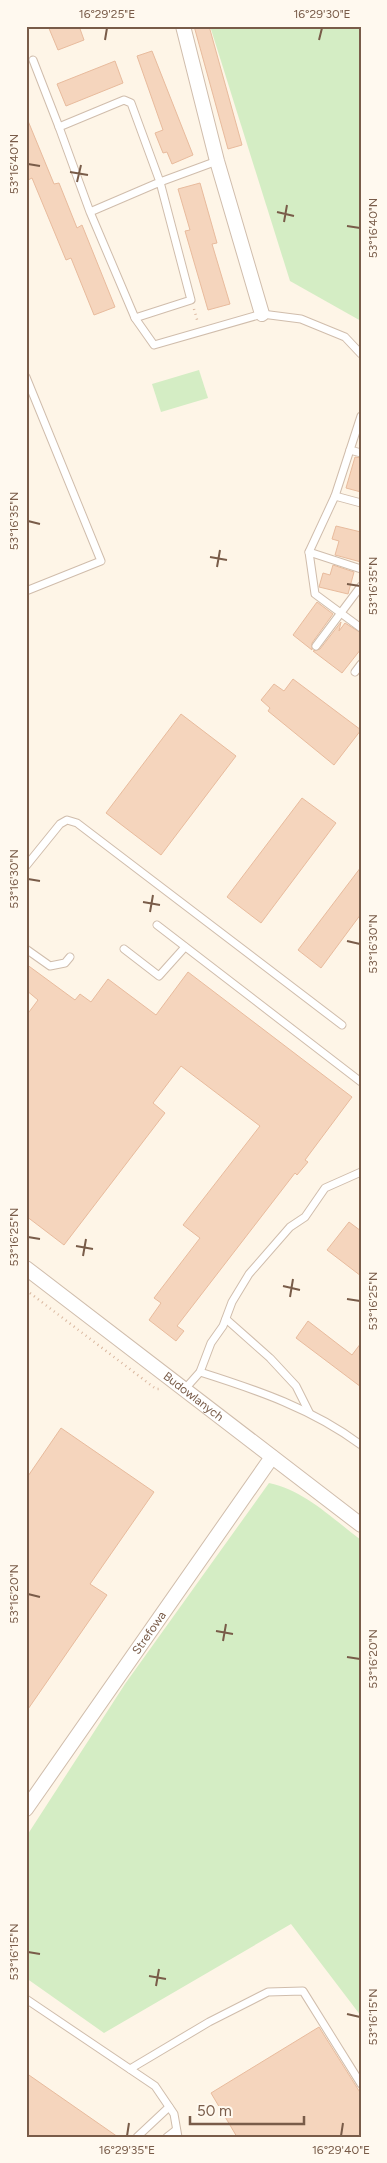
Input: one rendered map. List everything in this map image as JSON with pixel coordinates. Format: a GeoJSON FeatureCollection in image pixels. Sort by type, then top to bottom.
{"type":"FeatureCollection","features":[{"type":"Feature","properties":{"kind":"street"},"geometry":{"type":"LineString","coordinates":[[183,26],[218,161],[262,314]]}},
{"type":"Feature","properties":{"kind":"street","name":"Budowlanych"},"geometry":{"type":"LineString","coordinates":[[26,1268],[361,1525]]}},
{"type":"Feature","properties":{"kind":"street","name":"Strefowa"},"geometry":{"type":"LineString","coordinates":[[26,1808],[272,1457]]}},
{"type":"Feature","properties":{"kind":"lane"},"geometry":{"type":"LineString","coordinates":[[33,60],[90,212],[135,318],[154,345],[262,314],[301,319],[345,337],[361,354]]}},
{"type":"Feature","properties":{"kind":"lane"},"geometry":{"type":"LineString","coordinates":[[59,127],[124,100],[131,104],[160,182],[191,300],[135,318]]}},
{"type":"Feature","properties":{"kind":"lane"},"geometry":{"type":"LineString","coordinates":[[90,212],[160,182],[218,161]]}},
{"type":"Feature","properties":{"kind":"lane"},"geometry":{"type":"LineString","coordinates":[[26,377],[100,560],[26,591]]}},
{"type":"Feature","properties":{"kind":"lane"},"geometry":{"type":"LineString","coordinates":[[361,416],[335,496],[309,552],[315,594],[361,628]]}},
{"type":"Feature","properties":{"kind":"lane"},"geometry":{"type":"LineString","coordinates":[[350,450],[361,452]]}},
{"type":"Feature","properties":{"kind":"lane"},"geometry":{"type":"LineString","coordinates":[[335,496],[361,503]]}},
{"type":"Feature","properties":{"kind":"lane"},"geometry":{"type":"LineString","coordinates":[[309,552],[361,569]]}},
{"type":"Feature","properties":{"kind":"lane"},"geometry":{"type":"LineString","coordinates":[[316,646],[361,586]]}},
{"type":"Feature","properties":{"kind":"lane"},"geometry":{"type":"LineString","coordinates":[[355,672],[361,664]]}},
{"type":"Feature","properties":{"kind":"lane"},"geometry":{"type":"LineString","coordinates":[[26,866],[60,824],[67,820],[76,823],[342,1025]]}},
{"type":"Feature","properties":{"kind":"lane"},"geometry":{"type":"LineString","coordinates":[[157,925],[361,1082]]}},
{"type":"Feature","properties":{"kind":"lane"},"geometry":{"type":"LineString","coordinates":[[124,949],[159,976],[185,946]]}},
{"type":"Feature","properties":{"kind":"lane"},"geometry":{"type":"LineString","coordinates":[[26,949],[50,966],[65,963],[70,957]]}},
{"type":"Feature","properties":{"kind":"lane"},"geometry":{"type":"LineString","coordinates":[[184,1390],[200,1372],[212,1343],[226,1319],[232,1302],[250,1274],[290,1227],[305,1217],[325,1188],[361,1172]]}},
{"type":"Feature","properties":{"kind":"lane"},"geometry":{"type":"LineString","coordinates":[[226,1319],[270,1358],[296,1386],[309,1413]]}},
{"type":"Feature","properties":{"kind":"lane"},"geometry":{"type":"LineString","coordinates":[[200,1372],[235,1383],[309,1413],[337,1428],[361,1446]]}},
{"type":"Feature","properties":{"kind":"lane"},"geometry":{"type":"LineString","coordinates":[[130,2069],[209,2022],[268,1992],[303,1991],[361,2084]]}},
{"type":"Feature","properties":{"kind":"lane"},"geometry":{"type":"LineString","coordinates":[[26,1999],[155,2086],[174,2114],[177,2133],[167,2137]]}},
{"type":"Feature","properties":{"kind":"lane"},"geometry":{"type":"LineString","coordinates":[[137,2137],[169,2107]]}},
{"type":"Feature","properties":{"kind":"path"},"geometry":{"type":"LineString","coordinates":[[191,300],[201,333]]}},
{"type":"Feature","properties":{"kind":"green space"},"geometry":{"type":"Polygon","coordinates":[[[210,26],[361,26],[361,321],[290,281],[210,26]]]}},
{"type":"Feature","properties":{"kind":"green space"},"geometry":{"type":"Polygon","coordinates":[[[199,370],[208,398],[161,412],[152,384],[199,370]]]}},
{"type":"Feature","properties":{"kind":"green space"},"geometry":{"type":"Polygon","coordinates":[[[269,1483],[294,1492],[306,1499],[361,1540],[361,2016],[291,1924],[104,2033],[26,1978],[26,1837],[125,1684],[269,1483]]]}},
{"type":"Feature","properties":{"kind":"building"},"geometry":{"type":"Polygon","coordinates":[[[48,26],[79,26],[84,40],[58,50],[48,26]]]}},
{"type":"Feature","properties":{"kind":"building"},"geometry":{"type":"Polygon","coordinates":[[[194,26],[209,26],[242,145],[228,149],[194,26]]]}},
{"type":"Feature","properties":{"kind":"building"},"geometry":{"type":"Polygon","coordinates":[[[152,51],[193,155],[172,164],[167,152],[163,153],[155,133],[163,130],[137,56],[152,51]]]}},
{"type":"Feature","properties":{"kind":"building"},"geometry":{"type":"Polygon","coordinates":[[[115,61],[123,83],[66,106],[57,84],[115,61]]]}},
{"type":"Feature","properties":{"kind":"building"},"geometry":{"type":"Polygon","coordinates":[[[26,116],[54,184],[59,183],[77,228],[82,225],[115,307],[94,315],[71,258],[66,260],[32,178],[26,181],[26,116]]]}},
{"type":"Feature","properties":{"kind":"building"},"geometry":{"type":"Polygon","coordinates":[[[200,183],[217,243],[212,244],[230,304],[208,310],[185,231],[190,230],[178,189],[200,183]]]}},
{"type":"Feature","properties":{"kind":"building"},"geometry":{"type":"Polygon","coordinates":[[[355,457],[361,458],[361,492],[346,488],[355,457]]]}},
{"type":"Feature","properties":{"kind":"building"},"geometry":{"type":"Polygon","coordinates":[[[336,526],[361,532],[361,562],[335,555],[339,541],[332,539],[336,526]]]}},
{"type":"Feature","properties":{"kind":"building"},"geometry":{"type":"Polygon","coordinates":[[[333,565],[354,572],[348,594],[319,587],[323,573],[330,575],[333,565]]]}},
{"type":"Feature","properties":{"kind":"building"},"geometry":{"type":"Polygon","coordinates":[[[317,602],[333,614],[312,643],[312,650],[293,635],[317,602]]]}},
{"type":"Feature","properties":{"kind":"building"},"geometry":{"type":"Polygon","coordinates":[[[341,622],[339,631],[345,623],[361,633],[361,649],[342,673],[313,651],[320,649],[341,622]]]}},
{"type":"Feature","properties":{"kind":"building"},"geometry":{"type":"Polygon","coordinates":[[[293,679],[361,730],[334,765],[268,711],[270,708],[261,700],[274,684],[284,691],[293,679]]]}},
{"type":"Feature","properties":{"kind":"building"},"geometry":{"type":"Polygon","coordinates":[[[181,714],[236,756],[161,855],[106,813],[181,714]]]}},
{"type":"Feature","properties":{"kind":"building"},"geometry":{"type":"Polygon","coordinates":[[[302,798],[336,823],[261,923],[227,897],[302,798]]]}},
{"type":"Feature","properties":{"kind":"building"},"geometry":{"type":"Polygon","coordinates":[[[361,867],[361,914],[321,968],[298,950],[361,867]]]}},
{"type":"Feature","properties":{"kind":"building"},"geometry":{"type":"Polygon","coordinates":[[[26,964],[75,1000],[80,994],[91,1002],[108,979],[156,1015],[188,972],[352,1097],[305,1160],[308,1162],[297,1175],[295,1173],[177,1326],[184,1331],[176,1341],[149,1320],[161,1303],[154,1298],[200,1238],[183,1225],[260,1126],[181,1066],[153,1103],[165,1113],[64,1245],[26,1216],[26,1016],[38,1000],[26,990],[26,964]]]}},
{"type":"Feature","properties":{"kind":"building"},"geometry":{"type":"Polygon","coordinates":[[[349,1222],[361,1231],[361,1276],[327,1250],[349,1222]]]}},
{"type":"Feature","properties":{"kind":"building"},"geometry":{"type":"Polygon","coordinates":[[[308,1321],[352,1355],[361,1343],[361,1387],[296,1338],[308,1321]]]}},
{"type":"Feature","properties":{"kind":"building"},"geometry":{"type":"Polygon","coordinates":[[[61,1428],[154,1492],[90,1584],[107,1595],[26,1712],[26,1479],[61,1428]]]}},
{"type":"Feature","properties":{"kind":"building"},"geometry":{"type":"Polygon","coordinates":[[[319,2027],[361,2094],[361,2137],[237,2137],[211,2093],[319,2027]]]}},
{"type":"Feature","properties":{"kind":"building"},"geometry":{"type":"Polygon","coordinates":[[[26,2073],[118,2137],[26,2137],[26,2073]]]}}]}
